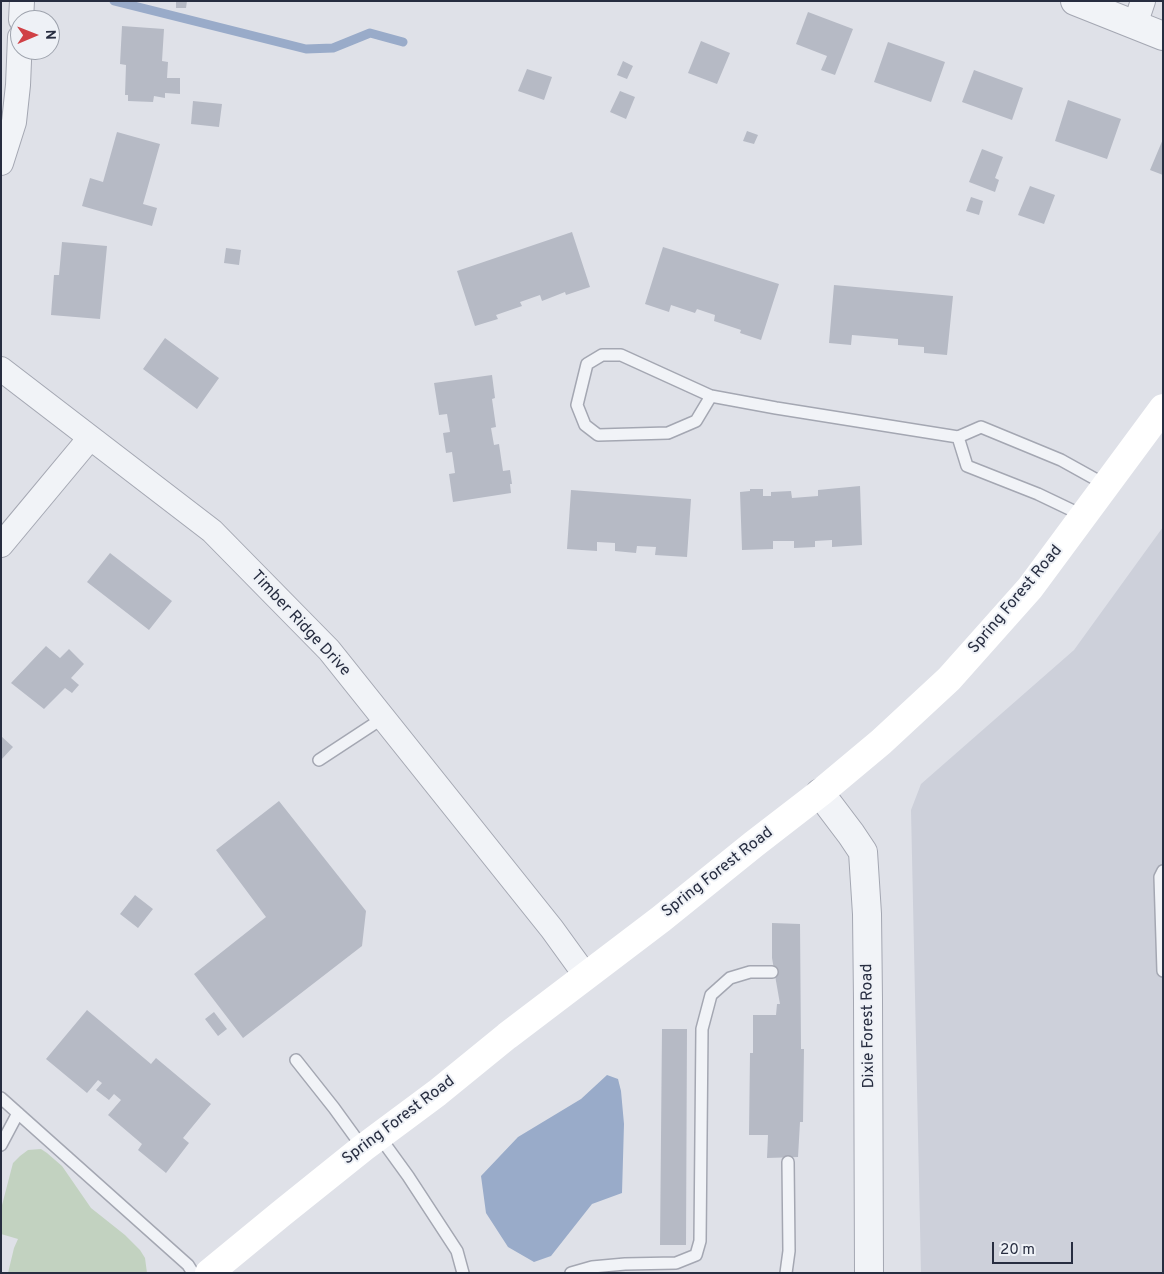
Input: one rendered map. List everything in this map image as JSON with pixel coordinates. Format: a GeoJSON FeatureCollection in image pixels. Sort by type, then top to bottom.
{"type":"FeatureCollection","features":[{"type":"Feature","properties":{"kind":"main road","name":"Spring Forest Road"},"geometry":{"type":"LineString","coordinates":[[210,1273],[371,1142],[661,919],[881,742],[949,679],[1030,588],[1106,485],[1160,417]]}},
{"type":"Feature","properties":{"kind":"street"},"geometry":{"type":"LineString","coordinates":[[1074,1],[1139,13],[1163,36]]}},
{"type":"Feature","properties":{"kind":"street"},"geometry":{"type":"LineString","coordinates":[[1,163],[14,122],[19,60]]}},
{"type":"Feature","properties":{"kind":"street","name":"Timber Ridge Drive"},"geometry":{"type":"LineString","coordinates":[[1,369],[212,531],[329,650],[552,929],[586,976]]}},
{"type":"Feature","properties":{"kind":"street"},"geometry":{"type":"LineString","coordinates":[[1,546],[90,438]]}},
{"type":"Feature","properties":{"kind":"street","name":"Dixie Forest Road"},"geometry":{"type":"LineString","coordinates":[[820,793],[863,852],[867,914],[869,1273]]}},
{"type":"Feature","properties":{"kind":"lane"},"geometry":{"type":"LineString","coordinates":[[711,396],[696,421],[668,434],[598,435],[585,425],[577,404],[587,364],[602,355],[621,355],[711,396],[958,437],[981,427],[1061,460],[1106,485]]}},
{"type":"Feature","properties":{"kind":"lane"},"geometry":{"type":"LineString","coordinates":[[958,437],[967,466],[1038,494],[1084,516]]}},
{"type":"Feature","properties":{"kind":"lane"},"geometry":{"type":"LineString","coordinates":[[319,760],[383,718]]}},
{"type":"Feature","properties":{"kind":"lane"},"geometry":{"type":"LineString","coordinates":[[1163,871],[1160,877],[1163,971]]}},
{"type":"Feature","properties":{"kind":"lane"},"geometry":{"type":"LineString","coordinates":[[571,1273],[592,1267],[676,1263],[696,1255],[700,1241],[702,1028],[712,995],[730,978],[750,972],[772,972]]}},
{"type":"Feature","properties":{"kind":"lane"},"geometry":{"type":"LineString","coordinates":[[296,1060],[334,1108],[408,1176],[457,1251],[463,1273]]}},
{"type":"Feature","properties":{"kind":"lane"},"geometry":{"type":"LineString","coordinates":[[1,1098],[188,1265],[193,1273]]}},
{"type":"Feature","properties":{"kind":"lane"},"geometry":{"type":"LineString","coordinates":[[1,1145],[18,1113]]}},
{"type":"Feature","properties":{"kind":"lane"},"geometry":{"type":"LineString","coordinates":[[786,1273],[789,1251],[788,1162]]}},
{"type":"Feature","properties":{"kind":"shaded area"},"geometry":{"type":"Polygon","coordinates":[[[1163,527],[1163,1273],[921,1273],[911,810],[921,784],[1074,650],[1163,527]]]}},
{"type":"Feature","properties":{"kind":"green space"},"geometry":{"type":"Polygon","coordinates":[[[41,1149],[62,1166],[91,1208],[125,1235],[140,1250],[145,1258],[147,1273],[8,1273],[18,1239],[1,1234],[1,1209],[13,1163],[28,1150],[41,1149]]]}},
{"type":"Feature","properties":{"kind":"water"},"geometry":{"type":"Polygon","coordinates":[[[607,1075],[618,1079],[621,1091],[624,1124],[622,1193],[592,1204],[551,1256],[534,1262],[508,1247],[486,1213],[481,1176],[518,1137],[581,1099],[607,1075]]]}},
{"type":"Feature","properties":{"kind":"building"},"geometry":{"type":"Polygon","coordinates":[[[176,1],[187,1],[186,8],[176,8],[176,1]]]}},
{"type":"Feature","properties":{"kind":"building"},"geometry":{"type":"Polygon","coordinates":[[[808,12],[853,29],[835,75],[821,70],[827,56],[796,44],[808,12]]]}},
{"type":"Feature","properties":{"kind":"building"},"geometry":{"type":"Polygon","coordinates":[[[122,26],[164,29],[162,61],[168,62],[167,78],[180,78],[180,94],[165,93],[165,98],[154,96],[153,102],[128,101],[128,95],[125,95],[126,65],[120,64],[122,26]]]}},
{"type":"Feature","properties":{"kind":"building"},"geometry":{"type":"Polygon","coordinates":[[[701,41],[730,53],[717,84],[688,73],[701,41]]]}},
{"type":"Feature","properties":{"kind":"building"},"geometry":{"type":"Polygon","coordinates":[[[888,42],[945,62],[931,102],[874,82],[888,42]]]}},
{"type":"Feature","properties":{"kind":"building"},"geometry":{"type":"Polygon","coordinates":[[[623,61],[633,66],[627,79],[617,75],[623,61]]]}},
{"type":"Feature","properties":{"kind":"building"},"geometry":{"type":"Polygon","coordinates":[[[527,69],[552,77],[544,100],[518,91],[527,69]]]}},
{"type":"Feature","properties":{"kind":"building"},"geometry":{"type":"Polygon","coordinates":[[[974,70],[1023,88],[1012,120],[962,102],[974,70]]]}},
{"type":"Feature","properties":{"kind":"building"},"geometry":{"type":"Polygon","coordinates":[[[620,91],[635,97],[626,119],[610,112],[620,91]]]}},
{"type":"Feature","properties":{"kind":"building"},"geometry":{"type":"Polygon","coordinates":[[[1068,100],[1121,119],[1107,159],[1055,141],[1068,100]]]}},
{"type":"Feature","properties":{"kind":"building"},"geometry":{"type":"Polygon","coordinates":[[[193,101],[222,104],[219,127],[191,124],[193,101]]]}},
{"type":"Feature","properties":{"kind":"building"},"geometry":{"type":"Polygon","coordinates":[[[747,131],[758,135],[754,144],[743,141],[747,131]]]}},
{"type":"Feature","properties":{"kind":"building"},"geometry":{"type":"Polygon","coordinates":[[[117,132],[160,144],[143,204],[157,208],[152,226],[82,206],[90,178],[103,182],[117,132]]]}},
{"type":"Feature","properties":{"kind":"building"},"geometry":{"type":"Polygon","coordinates":[[[1163,139],[1163,175],[1150,170],[1163,139]]]}},
{"type":"Feature","properties":{"kind":"building"},"geometry":{"type":"Polygon","coordinates":[[[982,149],[1003,157],[995,178],[999,180],[995,192],[969,182],[982,149]]]}},
{"type":"Feature","properties":{"kind":"building"},"geometry":{"type":"Polygon","coordinates":[[[1030,186],[1055,195],[1044,224],[1018,215],[1030,186]]]}},
{"type":"Feature","properties":{"kind":"building"},"geometry":{"type":"Polygon","coordinates":[[[971,197],[983,201],[979,215],[966,211],[971,197]]]}},
{"type":"Feature","properties":{"kind":"building"},"geometry":{"type":"Polygon","coordinates":[[[572,232],[590,287],[566,295],[565,292],[542,301],[540,295],[520,302],[522,306],[496,315],[498,319],[475,326],[457,271],[572,232]]]}},
{"type":"Feature","properties":{"kind":"building"},"geometry":{"type":"Polygon","coordinates":[[[62,242],[107,246],[100,319],[51,315],[54,275],[59,275],[62,242]]]}},
{"type":"Feature","properties":{"kind":"building"},"geometry":{"type":"Polygon","coordinates":[[[663,247],[779,284],[761,340],[740,333],[741,330],[714,321],[715,315],[697,309],[695,313],[671,305],[669,312],[645,304],[663,247]]]}},
{"type":"Feature","properties":{"kind":"building"},"geometry":{"type":"Polygon","coordinates":[[[226,248],[241,250],[239,265],[224,263],[226,248]]]}},
{"type":"Feature","properties":{"kind":"building"},"geometry":{"type":"Polygon","coordinates":[[[834,285],[953,296],[947,355],[924,353],[924,347],[898,345],[898,339],[852,335],[851,345],[829,343],[834,285]]]}},
{"type":"Feature","properties":{"kind":"building"},"geometry":{"type":"Polygon","coordinates":[[[165,338],[219,378],[197,409],[143,369],[165,338]]]}},
{"type":"Feature","properties":{"kind":"building"},"geometry":{"type":"Polygon","coordinates":[[[492,375],[495,398],[492,399],[496,427],[491,428],[494,445],[499,444],[503,471],[510,470],[511,493],[453,502],[449,474],[455,473],[452,452],[446,453],[443,433],[450,432],[447,414],[439,415],[434,383],[492,375]]]}},
{"type":"Feature","properties":{"kind":"building"},"geometry":{"type":"Polygon","coordinates":[[[860,486],[862,545],[832,547],[832,540],[815,541],[815,547],[794,548],[794,541],[773,541],[773,549],[742,550],[740,492],[750,491],[750,489],[763,489],[763,496],[771,496],[771,492],[791,491],[792,498],[818,496],[818,490],[860,486]]]}},
{"type":"Feature","properties":{"kind":"building"},"geometry":{"type":"Polygon","coordinates":[[[571,490],[691,499],[687,557],[655,555],[656,547],[637,546],[636,553],[615,551],[615,543],[597,542],[597,551],[567,549],[571,490]]]}},
{"type":"Feature","properties":{"kind":"building"},"geometry":{"type":"Polygon","coordinates":[[[110,553],[172,601],[149,630],[87,582],[110,553]]]}},
{"type":"Feature","properties":{"kind":"building"},"geometry":{"type":"Polygon","coordinates":[[[46,646],[60,658],[69,649],[84,664],[71,678],[79,685],[72,693],[65,688],[44,709],[11,683],[46,646]]]}},
{"type":"Feature","properties":{"kind":"building"},"geometry":{"type":"Polygon","coordinates":[[[1,736],[13,747],[1,760],[1,736]]]}},
{"type":"Feature","properties":{"kind":"building"},"geometry":{"type":"Polygon","coordinates":[[[279,801],[366,911],[362,946],[243,1038],[194,974],[266,917],[216,850],[279,801]]]}},
{"type":"Feature","properties":{"kind":"building"},"geometry":{"type":"Polygon","coordinates":[[[135,895],[153,909],[138,928],[120,914],[135,895]]]}},
{"type":"Feature","properties":{"kind":"building"},"geometry":{"type":"Polygon","coordinates":[[[772,923],[800,924],[801,1049],[804,1049],[803,1122],[800,1122],[798,1157],[767,1158],[768,1135],[749,1135],[750,1053],[753,1053],[753,1015],[776,1015],[777,1004],[780,1004],[772,958],[772,923]]]}},
{"type":"Feature","properties":{"kind":"building"},"geometry":{"type":"Polygon","coordinates":[[[87,1010],[151,1064],[156,1058],[211,1104],[183,1138],[189,1143],[166,1173],[138,1150],[142,1144],[108,1115],[121,1100],[114,1094],[109,1100],[96,1090],[102,1083],[98,1080],[87,1093],[46,1059],[87,1010]]]}},
{"type":"Feature","properties":{"kind":"building"},"geometry":{"type":"Polygon","coordinates":[[[214,1012],[227,1029],[218,1036],[205,1019],[214,1012]]]}},
{"type":"Feature","properties":{"kind":"building"},"geometry":{"type":"Polygon","coordinates":[[[662,1029],[687,1029],[686,1245],[660,1245],[662,1029]]]}},
{"type":"Feature","properties":{"kind":"waterway"},"geometry":{"type":"LineString","coordinates":[[114,1],[306,49],[333,48],[370,33],[403,42]]}}]}
